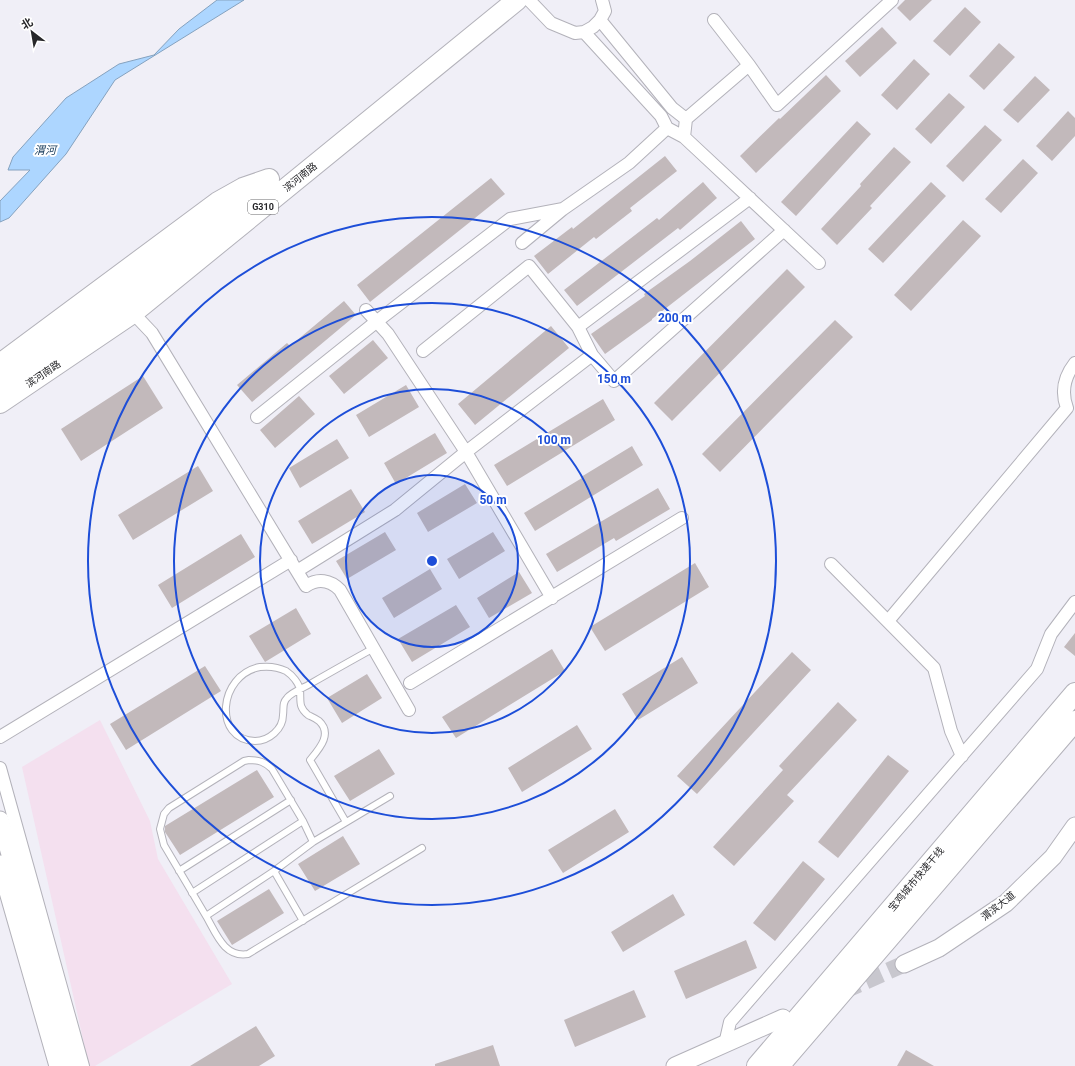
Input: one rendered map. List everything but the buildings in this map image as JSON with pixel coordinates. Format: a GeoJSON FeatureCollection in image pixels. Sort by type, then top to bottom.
{"type":"FeatureCollection","features":[{"type":"Feature","properties":{"kind":"highway","name":"滨河南路"},"geometry":{"type":"LineString","coordinates":[[0,385],[123,298],[282,175],[498,0]]}},
{"type":"Feature","properties":{"kind":"highway","name":"滨河南路"},"geometry":{"type":"LineString","coordinates":[[0,404],[133,313],[517,0]]}},
{"type":"Feature","properties":{"kind":"highway"},"geometry":{"type":"LineString","coordinates":[[0,364],[218,202],[243,188],[282,175]]}},
{"type":"Feature","properties":{"kind":"highway","name":"宝鸡城市快速干线"},"geometry":{"type":"LineString","coordinates":[[757,1066],[1075,693]]}},
{"type":"Feature","properties":{"kind":"highway","name":"宝鸡城市快速干线"},"geometry":{"type":"LineString","coordinates":[[779,1066],[1075,721]]}},
{"type":"Feature","properties":{"kind":"main road"},"geometry":{"type":"LineString","coordinates":[[0,820],[72,1066]]}},
{"type":"Feature","properties":{"kind":"main road","name":"渭滨大道"},"geometry":{"type":"LineString","coordinates":[[904,964],[939,948],[1006,903],[1053,857],[1075,826]]}},
{"type":"Feature","properties":{"kind":"main road"},"geometry":{"type":"LineString","coordinates":[[0,864],[58,1066]]}},
{"type":"Feature","properties":{"kind":"main road"},"geometry":{"type":"LineString","coordinates":[[675,1066],[783,1018]]}},
{"type":"Feature","properties":{"kind":"street"},"geometry":{"type":"LineString","coordinates":[[529,0],[551,23],[575,34],[584,32],[593,27],[600,20],[605,11],[602,0]]}},
{"type":"Feature","properties":{"kind":"street"},"geometry":{"type":"LineString","coordinates":[[714,20],[777,105],[892,0]]}},
{"type":"Feature","properties":{"kind":"street"},"geometry":{"type":"LineString","coordinates":[[600,20],[672,108],[686,119]]}},
{"type":"Feature","properties":{"kind":"street"},"geometry":{"type":"LineString","coordinates":[[584,32],[661,116],[667,128],[684,137],[819,263]]}},
{"type":"Feature","properties":{"kind":"street"},"geometry":{"type":"LineString","coordinates":[[684,137],[686,119],[749,66]]}},
{"type":"Feature","properties":{"kind":"street"},"geometry":{"type":"LineString","coordinates":[[522,243],[563,209],[629,163],[667,128]]}},
{"type":"Feature","properties":{"kind":"street"},"geometry":{"type":"LineString","coordinates":[[578,327],[750,198]]}},
{"type":"Feature","properties":{"kind":"street"},"geometry":{"type":"LineString","coordinates":[[257,418],[376,322],[510,219],[563,209]]}},
{"type":"Feature","properties":{"kind":"street"},"geometry":{"type":"LineString","coordinates":[[423,351],[529,266],[578,327],[592,355],[614,382],[784,230]]}},
{"type":"Feature","properties":{"kind":"street"},"geometry":{"type":"LineString","coordinates":[[366,310],[388,334],[466,452],[552,598]]}},
{"type":"Feature","properties":{"kind":"street"},"geometry":{"type":"LineString","coordinates":[[133,313],[152,333],[306,586],[314,582],[324,581],[340,590],[409,710]]}},
{"type":"Feature","properties":{"kind":"street"},"geometry":{"type":"LineString","coordinates":[[297,570],[395,510],[466,452],[592,355]]}},
{"type":"Feature","properties":{"kind":"street"},"geometry":{"type":"LineString","coordinates":[[888,621],[1067,408],[1064,397],[1064,383],[1067,375],[1075,363]]}},
{"type":"Feature","properties":{"kind":"street"},"geometry":{"type":"LineString","coordinates":[[410,682],[552,598],[682,518]]}},
{"type":"Feature","properties":{"kind":"street"},"geometry":{"type":"LineString","coordinates":[[0,737],[290,560]]}},
{"type":"Feature","properties":{"kind":"street"},"geometry":{"type":"LineString","coordinates":[[831,564],[934,668],[951,731],[962,756]]}},
{"type":"Feature","properties":{"kind":"street"},"geometry":{"type":"LineString","coordinates":[[724,1044],[730,1022],[1037,669],[1051,634],[1075,602]]}},
{"type":"Feature","properties":{"kind":"street"},"geometry":{"type":"LineString","coordinates":[[0,768],[5,808],[83,1066]]}},
{"type":"Feature","properties":{"kind":"lane"},"geometry":{"type":"LineString","coordinates":[[346,822],[310,760],[325,740],[324,730],[320,723],[309,715],[301,706],[299,696],[300,690],[293,677],[280,668],[265,666],[250,670],[238,679],[229,692],[226,707],[228,723],[236,733],[246,739],[258,741],[268,738],[276,731],[282,721],[283,704],[287,697],[300,690],[374,648]]}},
{"type":"Feature","properties":{"kind":"lane"},"geometry":{"type":"LineString","coordinates":[[313,842],[303,821],[272,769],[264,763],[255,760],[244,762],[169,808],[164,814],[160,829],[164,845],[226,949],[240,955],[248,954],[422,848]]}},
{"type":"Feature","properties":{"kind":"lane"},"geometry":{"type":"LineString","coordinates":[[206,916],[274,871],[313,842],[390,796]]}},
{"type":"Feature","properties":{"kind":"lane"},"geometry":{"type":"LineString","coordinates":[[179,871],[291,800]]}},
{"type":"Feature","properties":{"kind":"lane"},"geometry":{"type":"LineString","coordinates":[[192,892],[303,821]]}},
{"type":"Feature","properties":{"kind":"lane"},"geometry":{"type":"LineString","coordinates":[[274,871],[303,921]]}},
{"type":"Feature","properties":{"kind":"shaded area"},"geometry":{"type":"Polygon","coordinates":[[[100,720],[150,821],[158,859],[232,984],[95,1066],[89,1066],[22,767],[100,720]]]}},
{"type":"Feature","properties":{"kind":"water","name":"渭河"},"geometry":{"type":"Polygon","coordinates":[[[217,0],[244,0],[115,80],[66,154],[9,218],[0,222],[0,201],[30,170],[8,170],[13,157],[66,98],[119,64],[154,55],[179,29],[217,0]]]}},
{"type":"Feature","properties":{"kind":"tunnel"},"geometry":{"type":"LineString","coordinates":[[843,991],[904,964]]}}]}
